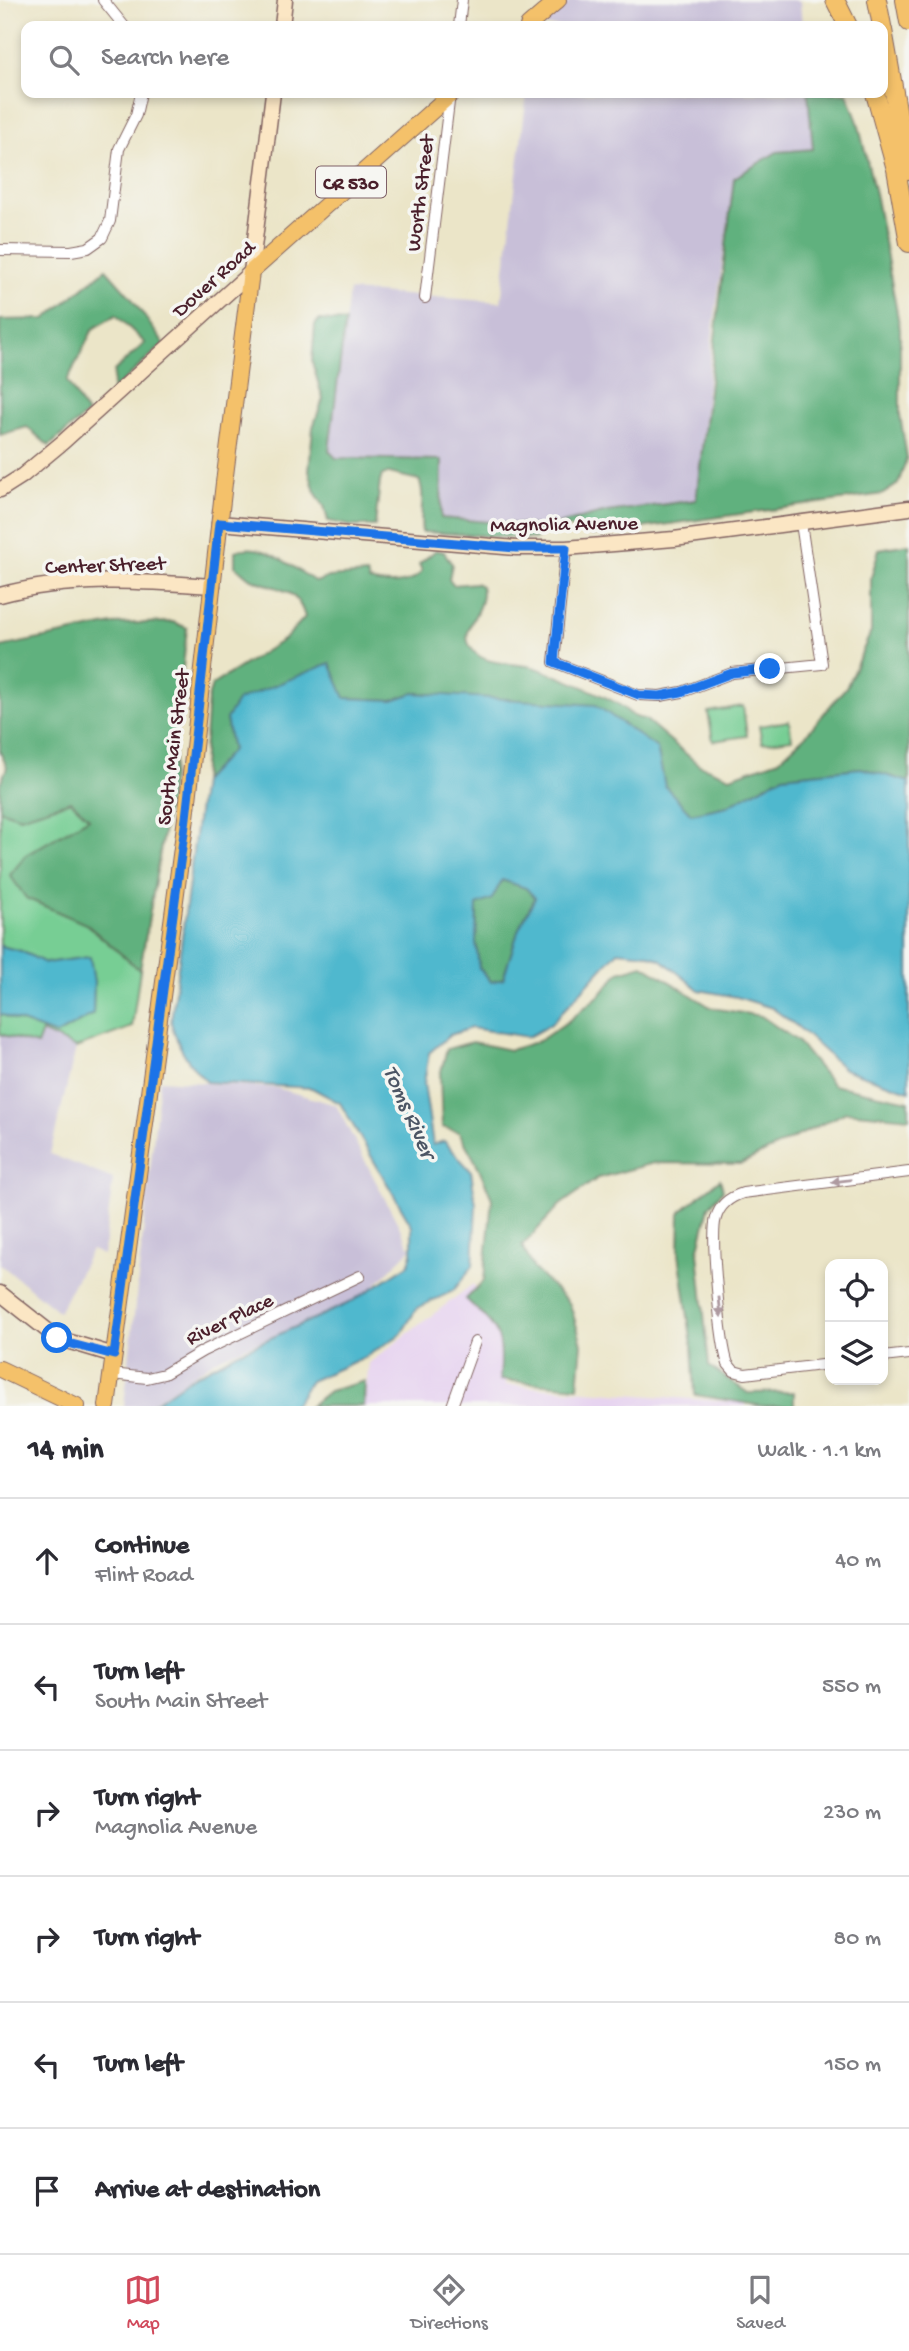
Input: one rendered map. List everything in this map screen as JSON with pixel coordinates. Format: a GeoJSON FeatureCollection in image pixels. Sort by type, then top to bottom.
{"type":"FeatureCollection","features":[{"type":"Feature","properties":{"kind":"highway"},"geometry":{"type":"LineString","coordinates":[[835,0],[846,21]]}},
{"type":"Feature","properties":{"kind":"highway"},"geometry":{"type":"LineString","coordinates":[[877,0],[881,21]]}},
{"type":"Feature","properties":{"kind":"highway"},"geometry":{"type":"LineString","coordinates":[[905,0],[909,22]]}},
{"type":"Feature","properties":{"kind":"highway"},"geometry":{"type":"LineString","coordinates":[[888,61],[909,178]]}},
{"type":"Feature","properties":{"kind":"highway"},"geometry":{"type":"LineString","coordinates":[[876,98],[896,169],[909,243]]}},
{"type":"Feature","properties":{"kind":"main road"},"geometry":{"type":"LineString","coordinates":[[534,21],[558,0]]}},
{"type":"Feature","properties":{"kind":"main road","name":"Dover Road"},"geometry":{"type":"LineString","coordinates":[[251,272],[445,98]]}},
{"type":"Feature","properties":{"kind":"main road","name":"South Main Street"},"geometry":{"type":"LineString","coordinates":[[107,1406],[186,818],[219,523],[251,272]]}},
{"type":"Feature","properties":{"kind":"main road"},"geometry":{"type":"LineString","coordinates":[[0,1369],[77,1406]]}},
{"type":"Feature","properties":{"kind":"street"},"geometry":{"type":"LineString","coordinates":[[103,0],[120,21]]}},
{"type":"Feature","properties":{"kind":"street"},"geometry":{"type":"LineString","coordinates":[[283,21],[285,0]]}},
{"type":"Feature","properties":{"kind":"street"},"geometry":{"type":"LineString","coordinates":[[460,21],[462,0]]}},
{"type":"Feature","properties":{"kind":"street"},"geometry":{"type":"LineString","coordinates":[[0,250],[71,251],[95,244],[102,238],[110,221],[119,149],[136,115],[140,98]]}},
{"type":"Feature","properties":{"kind":"street","name":"South Main Street"},"geometry":{"type":"LineString","coordinates":[[251,272],[272,98]]}},
{"type":"Feature","properties":{"kind":"street","name":"Worth Street"},"geometry":{"type":"LineString","coordinates":[[425,298],[450,98]]}},
{"type":"Feature","properties":{"kind":"street","name":"Dover Road"},"geometry":{"type":"LineString","coordinates":[[0,490],[22,476],[63,442],[251,272]]}},
{"type":"Feature","properties":{"kind":"street","name":"Magnolia Avenue"},"geometry":{"type":"LineString","coordinates":[[219,523],[516,548],[566,548],[605,547],[909,508]]}},
{"type":"Feature","properties":{"kind":"street"},"geometry":{"type":"LineString","coordinates":[[566,548],[554,662],[639,695],[660,696],[681,692],[732,673],[821,664],[801,523]]}},
{"type":"Feature","properties":{"kind":"street","name":"Center Street"},"geometry":{"type":"LineString","coordinates":[[0,595],[64,583],[106,581],[213,586]]}},
{"type":"Feature","properties":{"kind":"street"},"geometry":{"type":"LineString","coordinates":[[825,1365],[765,1373],[738,1373],[728,1364],[725,1357],[713,1242],[715,1220],[721,1206],[733,1196],[743,1193],[909,1172]]}},
{"type":"Feature","properties":{"kind":"street","name":"River Place"},"geometry":{"type":"LineString","coordinates":[[111,1374],[147,1378],[164,1374],[203,1351],[360,1276]]}},
{"type":"Feature","properties":{"kind":"street"},"geometry":{"type":"LineString","coordinates":[[0,1293],[57,1338],[114,1355]]}},
{"type":"Feature","properties":{"kind":"street"},"geometry":{"type":"LineString","coordinates":[[452,1406],[475,1342]]}},
{"type":"Feature","properties":{"kind":"street"},"geometry":{"type":"LineString","coordinates":[[888,1356],[909,1354]]}},
{"type":"Feature","properties":{"kind":"shaded area"},"geometry":{"type":"Polygon","coordinates":[[[572,0],[792,0],[800,1],[802,21],[545,21],[572,0]]]}},
{"type":"Feature","properties":{"kind":"shaded area"},"geometry":{"type":"Polygon","coordinates":[[[526,98],[808,98],[813,149],[777,152],[734,178],[713,331],[696,500],[607,512],[559,524],[538,526],[441,518],[442,460],[336,458],[329,452],[349,291],[501,302],[526,98]]]}},
{"type":"Feature","properties":{"kind":"shaded area"},"geometry":{"type":"Polygon","coordinates":[[[42,1032],[76,1048],[50,1154],[113,1179],[103,1255],[91,1250],[59,1312],[0,1264],[0,1034],[36,1044],[42,1032]]]}},
{"type":"Feature","properties":{"kind":"shaded area"},"geometry":{"type":"Polygon","coordinates":[[[160,1080],[277,1088],[336,1105],[411,1249],[358,1302],[220,1357],[147,1406],[124,1406],[160,1080]]]}},
{"type":"Feature","properties":{"kind":"shaded area"},"geometry":{"type":"Polygon","coordinates":[[[473,1284],[513,1338],[505,1385],[746,1403],[746,1406],[364,1406],[369,1363],[473,1284]]]}},
{"type":"Feature","properties":{"kind":"green space"},"geometry":{"type":"Polygon","coordinates":[[[808,98],[849,98],[858,122],[876,198],[900,329],[900,415],[907,458],[898,484],[883,494],[592,535],[559,524],[607,512],[696,500],[734,178],[777,152],[813,149],[808,98]]]}},
{"type":"Feature","properties":{"kind":"green space"},"geometry":{"type":"Polygon","coordinates":[[[106,269],[130,296],[164,344],[112,391],[114,371],[145,343],[116,315],[93,329],[67,381],[87,414],[49,446],[27,427],[0,435],[0,320],[45,319],[106,269]]]}},
{"type":"Feature","properties":{"kind":"green space"},"geometry":{"type":"Polygon","coordinates":[[[319,320],[345,322],[329,451],[336,458],[442,460],[441,518],[538,526],[536,539],[422,532],[422,492],[419,480],[389,473],[382,475],[380,482],[375,526],[352,526],[328,521],[309,471],[313,427],[323,399],[312,362],[315,325],[319,320]]]}},
{"type":"Feature","properties":{"kind":"green space"},"geometry":{"type":"Polygon","coordinates":[[[909,544],[909,782],[861,768],[783,776],[727,806],[691,814],[665,787],[657,748],[489,699],[414,693],[393,700],[344,698],[226,719],[232,750],[202,782],[208,698],[212,685],[286,638],[305,617],[301,606],[290,594],[248,577],[235,566],[235,551],[256,549],[267,552],[316,582],[329,577],[367,574],[369,581],[390,584],[411,580],[422,571],[419,564],[436,550],[444,552],[452,564],[449,579],[453,585],[475,583],[481,586],[481,601],[467,636],[473,651],[480,657],[499,663],[530,666],[599,694],[633,716],[645,719],[699,765],[730,777],[779,760],[806,735],[847,686],[871,632],[871,578],[879,549],[909,544]]]}},
{"type":"Feature","properties":{"kind":"green space"},"geometry":{"type":"Polygon","coordinates":[[[173,622],[187,628],[170,793],[140,970],[86,924],[26,898],[10,875],[26,855],[89,818],[71,801],[20,817],[0,810],[0,784],[7,767],[0,752],[0,647],[113,624],[173,622]]]}},
{"type":"Feature","properties":{"kind":"green space"},"geometry":{"type":"Polygon","coordinates":[[[743,706],[747,736],[713,741],[708,712],[743,706]]]}},
{"type":"Feature","properties":{"kind":"green space"},"geometry":{"type":"Polygon","coordinates":[[[789,721],[792,739],[762,743],[759,726],[789,721]]]}},
{"type":"Feature","properties":{"kind":"green space"},"geometry":{"type":"Polygon","coordinates":[[[71,801],[89,818],[26,855],[26,898],[86,924],[140,970],[132,1027],[76,1048],[42,1032],[37,1045],[0,1034],[0,1014],[57,1035],[93,1014],[94,982],[89,957],[45,963],[21,951],[0,946],[0,810],[20,817],[71,801]]]}},
{"type":"Feature","properties":{"kind":"green space"},"geometry":{"type":"Polygon","coordinates":[[[502,880],[526,888],[535,898],[519,929],[503,979],[491,982],[479,968],[476,942],[477,904],[492,898],[502,880]]]}},
{"type":"Feature","properties":{"kind":"green space"},"geometry":{"type":"Polygon","coordinates":[[[643,965],[712,1008],[761,1016],[797,1041],[833,1085],[909,1101],[909,1118],[846,1112],[741,1164],[654,1163],[598,1178],[560,1205],[522,1246],[534,1269],[570,1304],[582,1344],[578,1387],[500,1380],[501,1352],[497,1334],[466,1299],[484,1280],[492,1199],[459,1132],[442,1127],[440,1075],[447,1049],[472,1042],[510,1050],[539,1041],[601,994],[619,972],[643,965]]]}},
{"type":"Feature","properties":{"kind":"green space"},"geometry":{"type":"Polygon","coordinates":[[[720,1179],[723,1190],[709,1207],[698,1252],[709,1366],[748,1393],[794,1392],[794,1406],[763,1406],[695,1395],[692,1345],[679,1254],[680,1212],[720,1179]]]}},
{"type":"Feature","properties":{"kind":"green space"},"geometry":{"type":"Polygon","coordinates":[[[365,1381],[364,1406],[310,1406],[329,1391],[365,1381]]]}},
{"type":"Feature","properties":{"kind":"water","name":"Toms River"},"geometry":{"type":"Polygon","coordinates":[[[330,663],[345,698],[393,700],[414,693],[596,705],[657,748],[665,786],[691,814],[727,806],[783,776],[861,768],[909,782],[909,1091],[844,1069],[798,1027],[772,1008],[737,997],[699,990],[662,960],[647,954],[618,951],[550,1025],[528,1037],[471,1028],[450,1035],[429,1053],[424,1083],[433,1145],[444,1141],[471,1171],[476,1205],[473,1266],[453,1291],[417,1308],[401,1334],[365,1357],[310,1381],[294,1406],[150,1406],[189,1379],[237,1353],[349,1303],[408,1265],[412,1254],[412,1226],[340,1103],[312,1088],[207,1082],[184,1055],[171,1022],[202,782],[232,750],[226,719],[238,700],[330,663]],[[502,880],[492,899],[477,905],[476,942],[479,968],[491,982],[503,979],[519,929],[535,898],[526,888],[502,880]]]}},
{"type":"Feature","properties":{"kind":"water"},"geometry":{"type":"Polygon","coordinates":[[[0,946],[21,951],[45,963],[90,957],[94,982],[93,1014],[56,1035],[0,1014],[0,946]]]}},
{"type":"Feature","properties":{"kind":"route"},"geometry":{"type":"LineString","coordinates":[[57,1338],[114,1355],[186,818],[219,523],[516,548],[566,548],[554,662],[639,695],[660,696],[681,692],[732,673],[770,669]]}}]}
